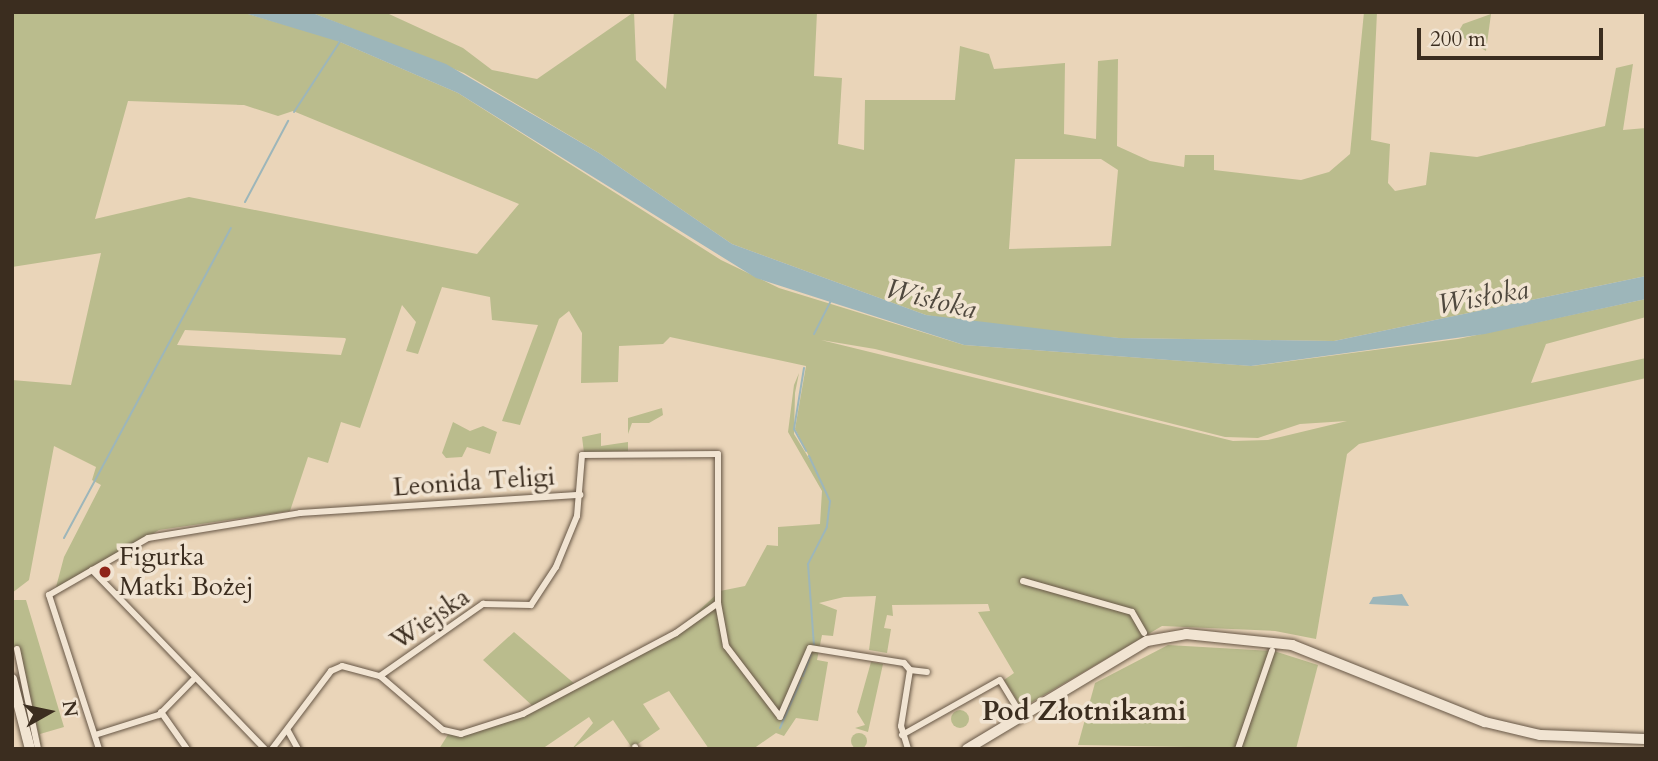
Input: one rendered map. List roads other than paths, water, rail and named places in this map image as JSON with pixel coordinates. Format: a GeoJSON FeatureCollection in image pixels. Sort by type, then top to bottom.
{"type":"FeatureCollection","features":[{"type":"Feature","properties":{"kind":"street","name":"Leonida Teligi"},"geometry":{"type":"LineString","coordinates":[[95,735],[49,595],[92,570],[174,530],[300,513],[580,495],[582,455],[718,454],[718,603]]}},
{"type":"Feature","properties":{"kind":"street","name":"Wiejska"},"geometry":{"type":"LineString","coordinates":[[272,749],[288,731],[310,691],[331,671],[342,666],[380,676],[483,604],[531,606],[566,548],[580,495]]}},
{"type":"Feature","properties":{"kind":"street"},"geometry":{"type":"LineString","coordinates":[[92,570],[265,749]]}},
{"type":"Feature","properties":{"kind":"street"},"geometry":{"type":"LineString","coordinates":[[1023,581],[1132,612],[1144,632]]}},
{"type":"Feature","properties":{"kind":"street"},"geometry":{"type":"LineString","coordinates":[[380,676],[443,730],[466,733],[523,714],[655,646],[718,603],[726,646],[780,717],[810,648],[900,661],[910,670],[927,672]]}},
{"type":"Feature","properties":{"kind":"street"},"geometry":{"type":"LineString","coordinates":[[967,749],[1160,636],[1278,641],[1485,722],[1539,735],[1646,739]]}},
{"type":"Feature","properties":{"kind":"street"},"geometry":{"type":"LineString","coordinates":[[17,649],[38,749]]}},
{"type":"Feature","properties":{"kind":"street"},"geometry":{"type":"LineString","coordinates":[[1238,749],[1272,651]]}},
{"type":"Feature","properties":{"kind":"street"},"geometry":{"type":"LineString","coordinates":[[908,749],[902,734],[910,670]]}},
{"type":"Feature","properties":{"kind":"street"},"geometry":{"type":"LineString","coordinates":[[99,749],[95,735],[162,712],[195,678]]}},
{"type":"Feature","properties":{"kind":"street"},"geometry":{"type":"LineString","coordinates":[[12,679],[30,749]]}},
{"type":"Feature","properties":{"kind":"street"},"geometry":{"type":"LineString","coordinates":[[902,734],[1000,680],[1022,716]]}},
{"type":"Feature","properties":{"kind":"street"},"geometry":{"type":"LineString","coordinates":[[162,712],[187,749]]}},
{"type":"Feature","properties":{"kind":"street"},"geometry":{"type":"LineString","coordinates":[[288,731],[298,749]]}},
{"type":"Feature","properties":{"kind":"water"},"geometry":{"type":"Polygon","coordinates":[[[241,12],[310,12],[446,64],[599,153],[732,244],[926,315],[1119,338],[1334,341],[1646,276],[1646,299],[1485,334],[1251,366],[964,345],[756,278],[458,93],[340,42],[241,12]]]}},
{"type":"Feature","properties":{"kind":"water"},"geometry":{"type":"Polygon","coordinates":[[[1402,594],[1409,606],[1369,604],[1373,597],[1402,594]]]}},
{"type":"Feature","properties":{"kind":"waterway"},"geometry":{"type":"LineString","coordinates":[[294,112],[341,40]]}},
{"type":"Feature","properties":{"kind":"waterway"},"geometry":{"type":"LineString","coordinates":[[245,202],[288,121]]}},
{"type":"Feature","properties":{"kind":"waterway"},"geometry":{"type":"LineString","coordinates":[[64,538],[231,228]]}},
{"type":"Feature","properties":{"kind":"waterway"},"geometry":{"type":"LineString","coordinates":[[814,334],[831,300]]}},
{"type":"Feature","properties":{"kind":"waterway"},"geometry":{"type":"LineString","coordinates":[[804,368],[794,429],[806,451]]}},
{"type":"Feature","properties":{"kind":"waterway"},"geometry":{"type":"LineString","coordinates":[[809,456],[830,501],[827,527],[808,564],[814,645]]}},
{"type":"Feature","properties":{"kind":"waterway"},"geometry":{"type":"LineString","coordinates":[[803,676],[811,654]]}},
{"type":"Feature","properties":{"kind":"waterway"},"geometry":{"type":"LineString","coordinates":[[780,728],[801,680]]}},
{"type":"Feature","properties":{"kind":"place","name":"Figurka Matki Bożej"},"geometry":{"type":"Point","coordinates":[105,572]}},
{"type":"Feature","properties":{"kind":"district","name":"Pod Złotnikami"},"geometry":{"type":"Point","coordinates":[1084,711]}},
{"type":"Feature","properties":{"kind":"water label","name":"Wisłoka"},"geometry":{"type":"Point","coordinates":[1483,297]}},
{"type":"Feature","properties":{"kind":"water label","name":"Wisłoka"},"geometry":{"type":"Point","coordinates":[931,299]}}]}
